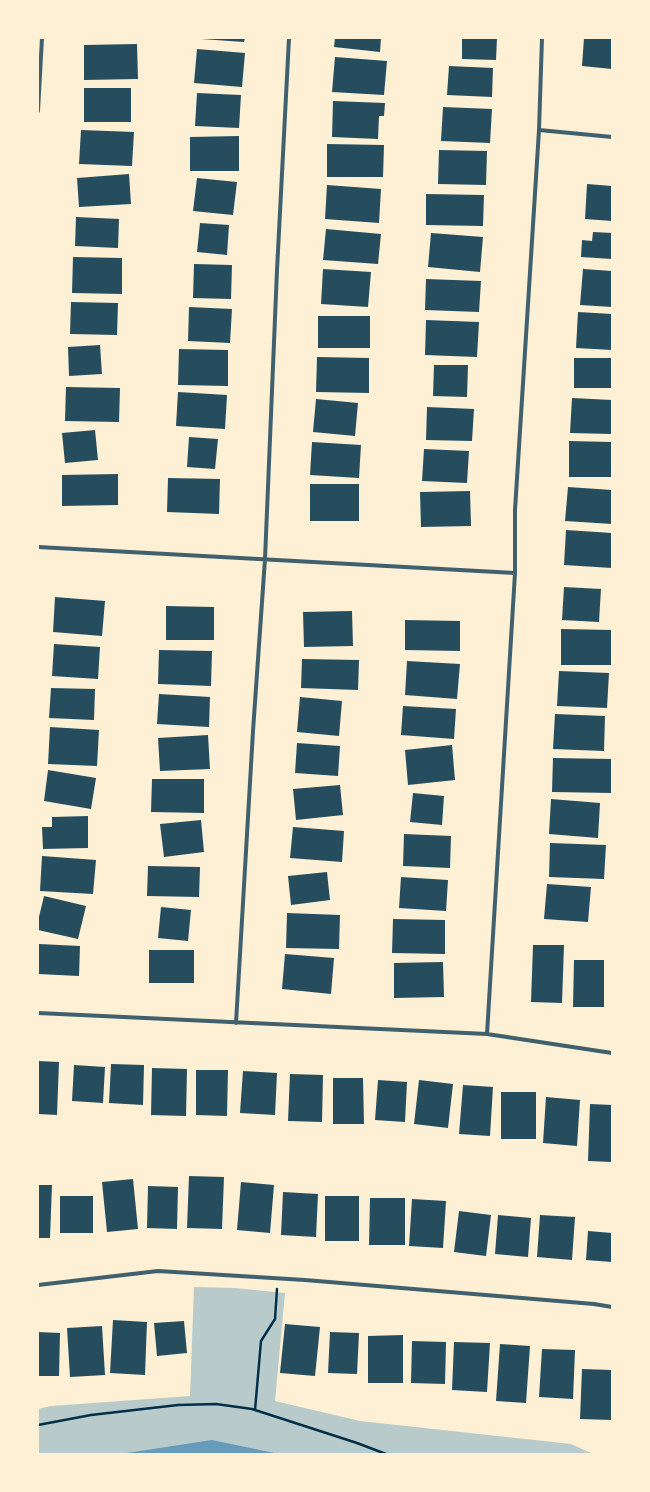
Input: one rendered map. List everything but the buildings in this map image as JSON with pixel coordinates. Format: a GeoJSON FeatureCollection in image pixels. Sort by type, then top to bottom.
{"type":"FeatureCollection","features":[{"type":"Feature","properties":{"kind":"street"},"geometry":{"type":"LineString","coordinates":[[38,111],[42,38]]}},
{"type":"Feature","properties":{"kind":"street"},"geometry":{"type":"LineString","coordinates":[[236,1023],[264,559],[289,38]]}},
{"type":"Feature","properties":{"kind":"street"},"geometry":{"type":"LineString","coordinates":[[487,1034],[515,573],[515,510],[539,130],[542,38]]}},
{"type":"Feature","properties":{"kind":"street"},"geometry":{"type":"LineString","coordinates":[[539,130],[612,138]]}},
{"type":"Feature","properties":{"kind":"street"},"geometry":{"type":"LineString","coordinates":[[38,547],[515,573]]}},
{"type":"Feature","properties":{"kind":"street"},"geometry":{"type":"LineString","coordinates":[[38,1013],[487,1034],[612,1053]]}},
{"type":"Feature","properties":{"kind":"street"},"geometry":{"type":"LineString","coordinates":[[38,1285],[158,1271],[278,1278],[612,1307]]}},
{"type":"Feature","properties":{"kind":"path"},"geometry":{"type":"LineString","coordinates":[[255,1410],[261,1341],[275,1319],[278,1278]]}},
{"type":"Feature","properties":{"kind":"path"},"geometry":{"type":"LineString","coordinates":[[38,1425],[91,1414],[178,1405],[216,1404],[255,1410],[386,1454]]}},
{"type":"Feature","properties":{"kind":"shaded area"},"geometry":{"type":"Polygon","coordinates":[[[194,1287],[235,1288],[285,1293],[275,1401],[360,1421],[571,1444],[593,1454],[38,1454],[38,1409],[51,1406],[190,1396],[194,1287]]]}},
{"type":"Feature","properties":{"kind":"water"},"geometry":{"type":"Polygon","coordinates":[[[212,1440],[279,1454],[120,1454],[212,1440]]]}}]}
